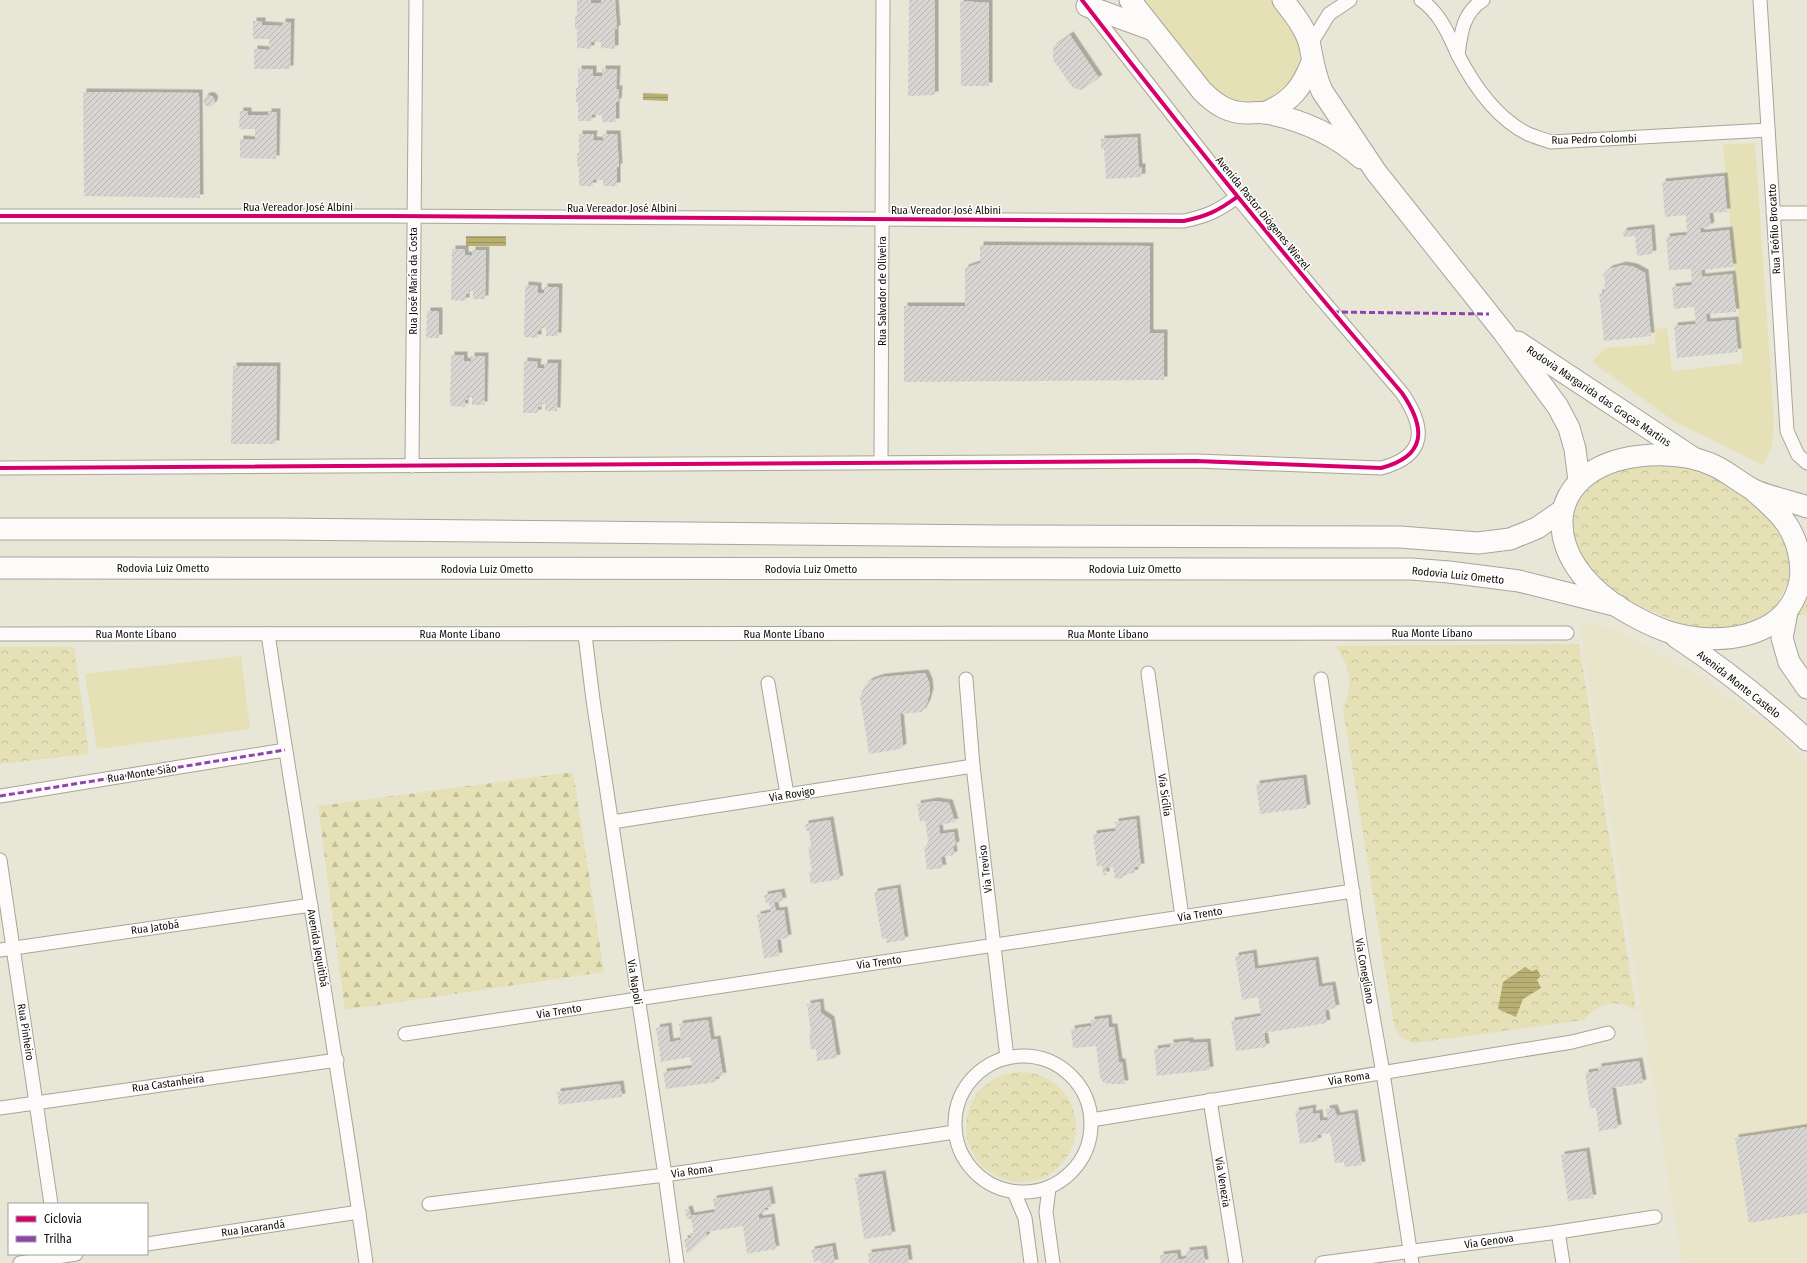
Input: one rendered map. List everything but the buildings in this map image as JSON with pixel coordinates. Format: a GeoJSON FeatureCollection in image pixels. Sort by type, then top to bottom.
{"type":"FeatureCollection","features":[{"type":"Feature","properties":{"kind":"main road","name":"Rodovia Margarida das Graças Martins"},"geometry":{"type":"LineString","coordinates":[[1130,0],[1202,91],[1213,102],[1224,109],[1247,113],[1264,113],[1310,126],[1331,136],[1350,149],[1376,172]]}},
{"type":"Feature","properties":{"kind":"main road","name":"Rodovia Margarida das Graças Martins"},"geometry":{"type":"LineString","coordinates":[[1283,0],[1302,27],[1311,53],[1316,78],[1322,91],[1376,172],[1504,333],[1558,407],[1569,428],[1575,449],[1579,481]]}},
{"type":"Feature","properties":{"kind":"main road"},"geometry":{"type":"LineString","coordinates":[[1085,3],[1153,30]]}},
{"type":"Feature","properties":{"kind":"main road"},"geometry":{"type":"LineString","coordinates":[[1264,113],[1276,108],[1294,94],[1301,86],[1311,53]]}},
{"type":"Feature","properties":{"kind":"main road","name":"Rodovia Margarida das Graças Martins"},"geometry":{"type":"LineString","coordinates":[[1504,333],[1694,459]]}},
{"type":"Feature","properties":{"kind":"main road"},"geometry":{"type":"LineString","coordinates":[[1658,455],[1694,459],[1715,466],[1752,490],[1786,524],[1800,556],[1802,590],[1786,612],[1766,627],[1745,636],[1716,639],[1690,637],[1668,632],[1618,606],[1591,586],[1575,566],[1563,535],[1563,510],[1570,495],[1579,481],[1599,468],[1626,458],[1658,455]]}},
{"type":"Feature","properties":{"kind":"main road"},"geometry":{"type":"LineString","coordinates":[[1752,490],[1807,507]]}},
{"type":"Feature","properties":{"kind":"main road"},"geometry":{"type":"LineString","coordinates":[[0,529],[276,529],[1001,536],[1400,537],[1478,543],[1516,537],[1537,528],[1563,510]]}},
{"type":"Feature","properties":{"kind":"main road","name":"Rodovia Luiz Ometto"},"geometry":{"type":"LineString","coordinates":[[0,568],[1411,569],[1456,572],[1519,581],[1618,606]]}},
{"type":"Feature","properties":{"kind":"main road"},"geometry":{"type":"LineString","coordinates":[[1786,612],[1782,638],[1789,662],[1807,688]]}},
{"type":"Feature","properties":{"kind":"main road","name":"Avenida Monte Castelo"},"geometry":{"type":"LineString","coordinates":[[1668,632],[1712,660],[1755,694],[1807,739]]}},
{"type":"Feature","properties":{"kind":"main road"},"geometry":{"type":"LineString","coordinates":[[1807,718],[1803,727],[1807,739]]}},
{"type":"Feature","properties":{"kind":"street","name":"Rua José María da Costa"},"geometry":{"type":"LineString","coordinates":[[412,466],[416,0]]}},
{"type":"Feature","properties":{"kind":"street","name":"Rua Salvador de Oliveira"},"geometry":{"type":"LineString","coordinates":[[881,462],[884,0]]}},
{"type":"Feature","properties":{"kind":"street"},"geometry":{"type":"LineString","coordinates":[[1311,53],[1329,14],[1350,0]]}},
{"type":"Feature","properties":{"kind":"street","name":"Rua Pedro Colombi"},"geometry":{"type":"LineString","coordinates":[[1421,0],[1436,14],[1447,31],[1466,70],[1487,101],[1510,123],[1529,134],[1551,142],[1768,130]]}},
{"type":"Feature","properties":{"kind":"street"},"geometry":{"type":"LineString","coordinates":[[1458,55],[1462,27],[1468,13],[1483,0]]}},
{"type":"Feature","properties":{"kind":"street","name":"Rua Teófilo Brocatto"},"geometry":{"type":"LineString","coordinates":[[1760,0],[1786,431],[1802,459]]}},
{"type":"Feature","properties":{"kind":"street","name":"Avenida Pastor Diógenes Wiezel"},"geometry":{"type":"LineString","coordinates":[[881,462],[1196,461],[1380,468],[1404,459],[1412,451],[1417,441],[1419,430],[1417,419],[1411,405],[1402,393],[1237,197],[1085,3]]}},
{"type":"Feature","properties":{"kind":"street","name":"Rua Vereador José Albini"},"geometry":{"type":"LineString","coordinates":[[0,216],[413,216],[1184,221],[1206,216],[1220,210],[1237,197]]}},
{"type":"Feature","properties":{"kind":"street"},"geometry":{"type":"LineString","coordinates":[[1773,213],[1807,213]]}},
{"type":"Feature","properties":{"kind":"street"},"geometry":{"type":"LineString","coordinates":[[0,468],[881,462]]}},
{"type":"Feature","properties":{"kind":"street","name":"Rua Monte Líbano"},"geometry":{"type":"LineString","coordinates":[[0,634],[585,635],[1567,633]]}},
{"type":"Feature","properties":{"kind":"street","name":"Avenida Jequitibá"},"geometry":{"type":"LineString","coordinates":[[268,634],[285,750],[337,1060],[366,1263]]}},
{"type":"Feature","properties":{"kind":"street","name":"Via Napoli"},"geometry":{"type":"LineString","coordinates":[[585,635],[593,700],[677,1263]]}},
{"type":"Feature","properties":{"kind":"street","name":"Via Sicília"},"geometry":{"type":"LineString","coordinates":[[1148,673],[1182,917]]}},
{"type":"Feature","properties":{"kind":"street","name":"Via Treviso"},"geometry":{"type":"LineString","coordinates":[[966,679],[973,766],[1007,1058]]}},
{"type":"Feature","properties":{"kind":"street","name":"Via Conegliano"},"geometry":{"type":"LineString","coordinates":[[1321,679],[1361,948],[1383,1073],[1412,1257]]}},
{"type":"Feature","properties":{"kind":"street"},"geometry":{"type":"LineString","coordinates":[[768,683],[787,794]]}},
{"type":"Feature","properties":{"kind":"street","name":"Rua Monte Sião"},"geometry":{"type":"LineString","coordinates":[[0,796],[285,750]]}},
{"type":"Feature","properties":{"kind":"street","name":"Via Rovigo"},"geometry":{"type":"LineString","coordinates":[[612,822],[973,766]]}},
{"type":"Feature","properties":{"kind":"street","name":"Rua Pinheiro"},"geometry":{"type":"LineString","coordinates":[[0,860],[6,949],[37,1102],[51,1203]]}},
{"type":"Feature","properties":{"kind":"street","name":"Via Trento"},"geometry":{"type":"LineString","coordinates":[[405,1034],[1353,891]]}},
{"type":"Feature","properties":{"kind":"street","name":"Rua Jatobá"},"geometry":{"type":"LineString","coordinates":[[6,949],[311,905]]}},
{"type":"Feature","properties":{"kind":"street","name":"Via Roma"},"geometry":{"type":"LineString","coordinates":[[1091,1120],[1572,1042],[1608,1033]]}},
{"type":"Feature","properties":{"kind":"street"},"geometry":{"type":"LineString","coordinates":[[1027,1056],[1046,1060],[1063,1069],[1077,1083],[1087,1100],[1091,1120],[1090,1137],[1085,1153],[1076,1168],[1063,1180],[1049,1188],[1032,1192],[1014,1192],[992,1186],[974,1172],[961,1154],[955,1132],[956,1107],[967,1085],[984,1068],[1007,1058],[1027,1056]]}},
{"type":"Feature","properties":{"kind":"street","name":"Rua Castanheira"},"geometry":{"type":"LineString","coordinates":[[0,1108],[337,1060]]}},
{"type":"Feature","properties":{"kind":"street","name":"Via Venezia"},"geometry":{"type":"LineString","coordinates":[[1210,1100],[1236,1263]]}},
{"type":"Feature","properties":{"kind":"street","name":"Via Roma"},"geometry":{"type":"LineString","coordinates":[[429,1204],[665,1175],[955,1132]]}},
{"type":"Feature","properties":{"kind":"street"},"geometry":{"type":"LineString","coordinates":[[1049,1188],[1046,1212],[1053,1263]]}},
{"type":"Feature","properties":{"kind":"street"},"geometry":{"type":"LineString","coordinates":[[1014,1192],[1025,1218],[1031,1263]]}},
{"type":"Feature","properties":{"kind":"street","name":"Rua Jacarandá"},"geometry":{"type":"LineString","coordinates":[[148,1244],[359,1212]]}},
{"type":"Feature","properties":{"kind":"street","name":"Via Genova"},"geometry":{"type":"LineString","coordinates":[[1322,1263],[1412,1257],[1655,1217]]}},
{"type":"Feature","properties":{"kind":"street"},"geometry":{"type":"LineString","coordinates":[[1558,1232],[1563,1263]]}},
{"type":"Feature","properties":{"kind":"street"},"geometry":{"type":"LineString","coordinates":[[20,1263],[57,1255]]}},
{"type":"Feature","properties":{"kind":"shaded area"},"geometry":{"type":"Polygon","coordinates":[[[643,93],[668,94],[668,101],[643,100],[643,93]]]}},
{"type":"Feature","properties":{"kind":"shaded area"},"geometry":{"type":"Polygon","coordinates":[[[466,236],[506,236],[506,246],[466,246],[466,236]]]}},
{"type":"Feature","properties":{"kind":"shaded area"},"geometry":{"type":"Polygon","coordinates":[[[1579,622],[1613,628],[1693,672],[1773,728],[1807,762],[1807,1263],[1682,1263],[1579,622]]]}},
{"type":"Feature","properties":{"kind":"shaded area"},"geometry":{"type":"Polygon","coordinates":[[[1525,967],[1532,971],[1537,969],[1541,976],[1537,980],[1541,988],[1523,999],[1516,1017],[1498,1009],[1503,982],[1525,967]]]}},
{"type":"Feature","properties":{"kind":"green space"},"geometry":{"type":"Polygon","coordinates":[[[1143,0],[1271,0],[1293,29],[1299,43],[1299,61],[1291,81],[1284,90],[1265,102],[1243,104],[1227,99],[1213,91],[1143,0]]]}},
{"type":"Feature","properties":{"kind":"green space"},"geometry":{"type":"Polygon","coordinates":[[[1755,143],[1774,421],[1772,446],[1763,465],[1674,421],[1592,362],[1605,348],[1655,344],[1655,329],[1667,328],[1672,371],[1743,363],[1723,145],[1755,143]]]}},
{"type":"Feature","properties":{"kind":"green space"},"geometry":{"type":"Polygon","coordinates":[[[1651,461],[1710,473],[1746,494],[1782,532],[1790,557],[1788,583],[1777,604],[1767,613],[1755,621],[1741,626],[1724,629],[1704,628],[1681,623],[1628,602],[1605,585],[1584,564],[1570,534],[1573,503],[1594,476],[1651,461]]]}},
{"type":"Feature","properties":{"kind":"green space"},"geometry":{"type":"Polygon","coordinates":[[[1807,599],[1807,615],[1798,615],[1807,599]]]}},
{"type":"Feature","properties":{"kind":"green space"},"geometry":{"type":"Polygon","coordinates":[[[1579,644],[1636,1010],[1621,1004],[1608,1004],[1596,1009],[1584,1020],[1415,1043],[1408,1041],[1399,1034],[1394,1024],[1343,710],[1348,692],[1349,676],[1345,662],[1336,646],[1579,644]]]}},
{"type":"Feature","properties":{"kind":"green space"},"geometry":{"type":"Polygon","coordinates":[[[0,647],[74,647],[89,754],[0,764],[0,647]]]}},
{"type":"Feature","properties":{"kind":"green space"},"geometry":{"type":"Polygon","coordinates":[[[241,656],[250,729],[97,749],[85,674],[241,656]]]}},
{"type":"Feature","properties":{"kind":"green space"},"geometry":{"type":"Polygon","coordinates":[[[573,772],[604,972],[345,1010],[318,806],[573,772]]]}},
{"type":"Feature","properties":{"kind":"green space"},"geometry":{"type":"Polygon","coordinates":[[[1021,1072],[1032,1073],[1042,1077],[1060,1088],[1071,1106],[1075,1116],[1075,1138],[1071,1148],[1060,1166],[1042,1177],[1032,1181],[1021,1182],[1010,1181],[1000,1177],[982,1166],[971,1148],[967,1138],[966,1127],[967,1116],[971,1106],[982,1088],[1000,1077],[1010,1073],[1021,1072]]]}},
{"type":"Feature","properties":{"kind":"marked path"},"geometry":{"type":"LineString","coordinates":[[1333,312],[1489,314]]}},
{"type":"Feature","properties":{"kind":"marked path"},"geometry":{"type":"LineString","coordinates":[[0,796],[285,750]]}},
{"type":"Feature","properties":{"kind":"cycle path"},"geometry":{"type":"LineString","coordinates":[[0,468],[1196,461],[1381,468],[1396,463],[1407,456],[1414,448],[1418,439],[1418,429],[1410,406],[1402,393],[1239,199],[1082,0]]}},
{"type":"Feature","properties":{"kind":"cycle path"},"geometry":{"type":"LineString","coordinates":[[0,216],[389,216],[1184,221],[1212,212],[1237,197]]}}]}
